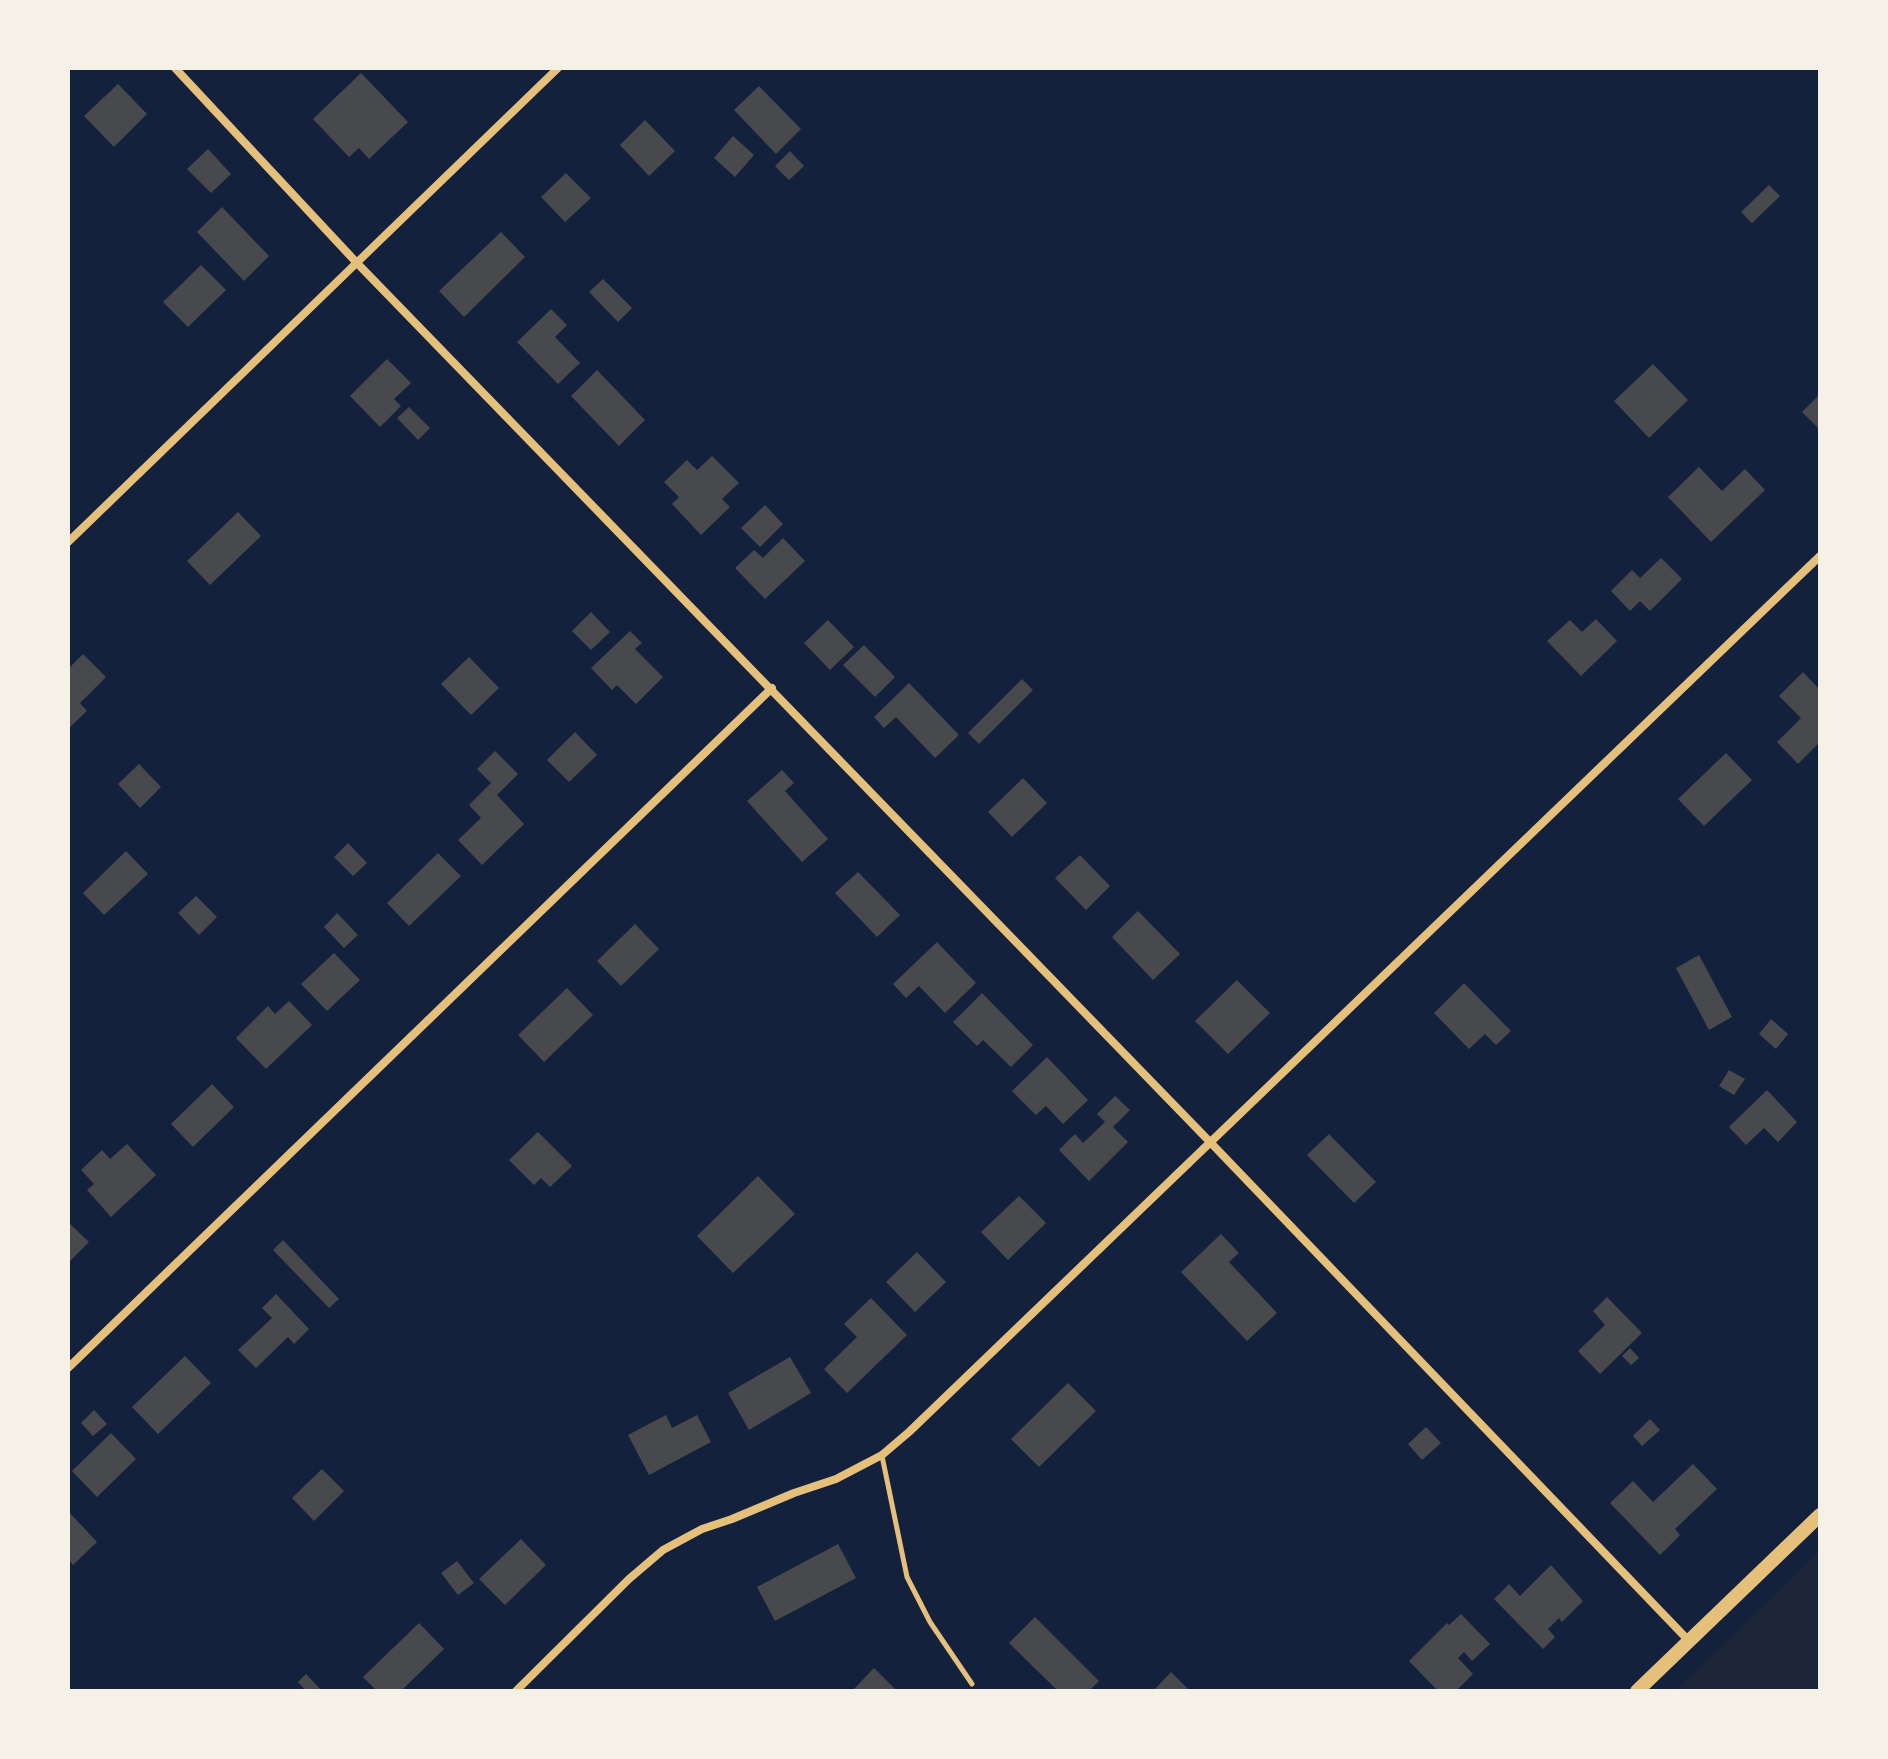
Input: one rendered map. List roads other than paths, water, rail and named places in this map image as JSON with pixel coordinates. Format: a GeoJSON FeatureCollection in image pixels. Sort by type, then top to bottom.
{"type":"FeatureCollection","features":[{"type":"Feature","properties":{"kind":"main road"},"geometry":{"type":"LineString","coordinates":[[1637,1691],[1820,1515]]}},
{"type":"Feature","properties":{"kind":"street"},"geometry":{"type":"LineString","coordinates":[[175,68],[356,262],[772,688],[1689,1641]]}},
{"type":"Feature","properties":{"kind":"street"},"geometry":{"type":"LineString","coordinates":[[68,542],[558,68]]}},
{"type":"Feature","properties":{"kind":"street"},"geometry":{"type":"LineString","coordinates":[[516,1691],[629,1579],[663,1550],[702,1529],[836,1479],[882,1455],[909,1432],[1820,556]]}},
{"type":"Feature","properties":{"kind":"street"},"geometry":{"type":"LineString","coordinates":[[68,1368],[772,688]]}},
{"type":"Feature","properties":{"kind":"lane"},"geometry":{"type":"LineString","coordinates":[[882,1455],[907,1577],[930,1622],[972,1684]]}}]}
